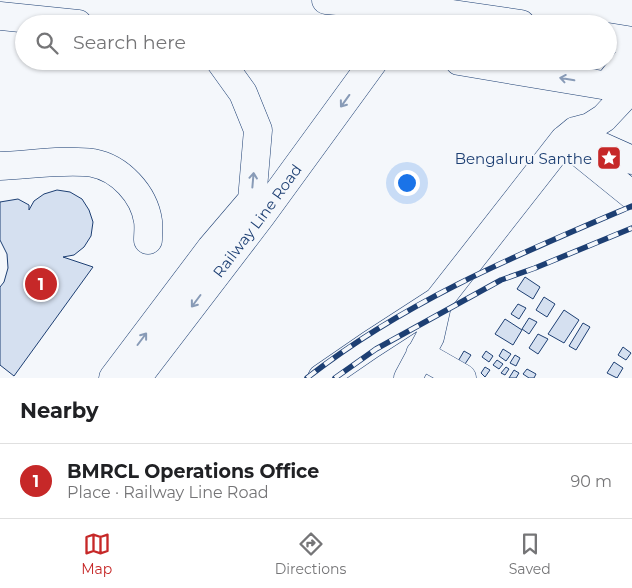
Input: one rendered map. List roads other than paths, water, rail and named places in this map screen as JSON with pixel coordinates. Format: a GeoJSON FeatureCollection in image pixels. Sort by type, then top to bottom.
{"type":"FeatureCollection","features":[{"type":"Feature","properties":{"kind":"main road"},"geometry":{"type":"LineString","coordinates":[[326,0],[404,7],[459,15]]}},
{"type":"Feature","properties":{"kind":"main road"},"geometry":{"type":"LineString","coordinates":[[0,16],[15,18]]}},
{"type":"Feature","properties":{"kind":"main road"},"geometry":{"type":"LineString","coordinates":[[617,38],[632,41]]}},
{"type":"Feature","properties":{"kind":"main road"},"geometry":{"type":"LineString","coordinates":[[322,378],[438,301],[569,136],[579,117],[625,88],[632,54]]}},
{"type":"Feature","properties":{"kind":"main road"},"geometry":{"type":"LineString","coordinates":[[113,378],[211,248],[252,200],[258,130],[244,93],[227,70]]}},
{"type":"Feature","properties":{"kind":"main road","name":"Railway Line Road"},"geometry":{"type":"LineString","coordinates":[[138,378],[367,70]]}},
{"type":"Feature","properties":{"kind":"main road"},"geometry":{"type":"LineString","coordinates":[[514,70],[625,88]]}},
{"type":"Feature","properties":{"kind":"main road"},"geometry":{"type":"LineString","coordinates":[[569,136],[594,143],[632,160]]}},
{"type":"Feature","properties":{"kind":"main road"},"geometry":{"type":"LineString","coordinates":[[569,136],[632,195]]}},
{"type":"Feature","properties":{"kind":"main road"},"geometry":{"type":"LineString","coordinates":[[0,166],[68,162],[93,163],[113,170],[134,188],[142,202],[148,221],[148,240]]}},
{"type":"Feature","properties":{"kind":"main road"},"geometry":{"type":"LineString","coordinates":[[408,378],[430,337],[438,301]]}},
{"type":"Feature","properties":{"kind":"main road"},"geometry":{"type":"LineString","coordinates":[[420,354],[462,378]]}},
{"type":"Feature","properties":{"kind":"railway"},"geometry":{"type":"LineString","coordinates":[[307,378],[344,350],[423,302],[505,261],[632,206]]}},
{"type":"Feature","properties":{"kind":"railway"},"geometry":{"type":"LineString","coordinates":[[335,378],[376,349],[501,280],[632,228]]}},
{"type":"Feature","properties":{"kind":"place","name":"Bengaluru Santhe"},"geometry":{"type":"Point","coordinates":[609,158]}},
{"type":"Feature","properties":{"kind":"place","name":"BMRCL Operations Office"},"geometry":{"type":"Point","coordinates":[41,284]}}]}
